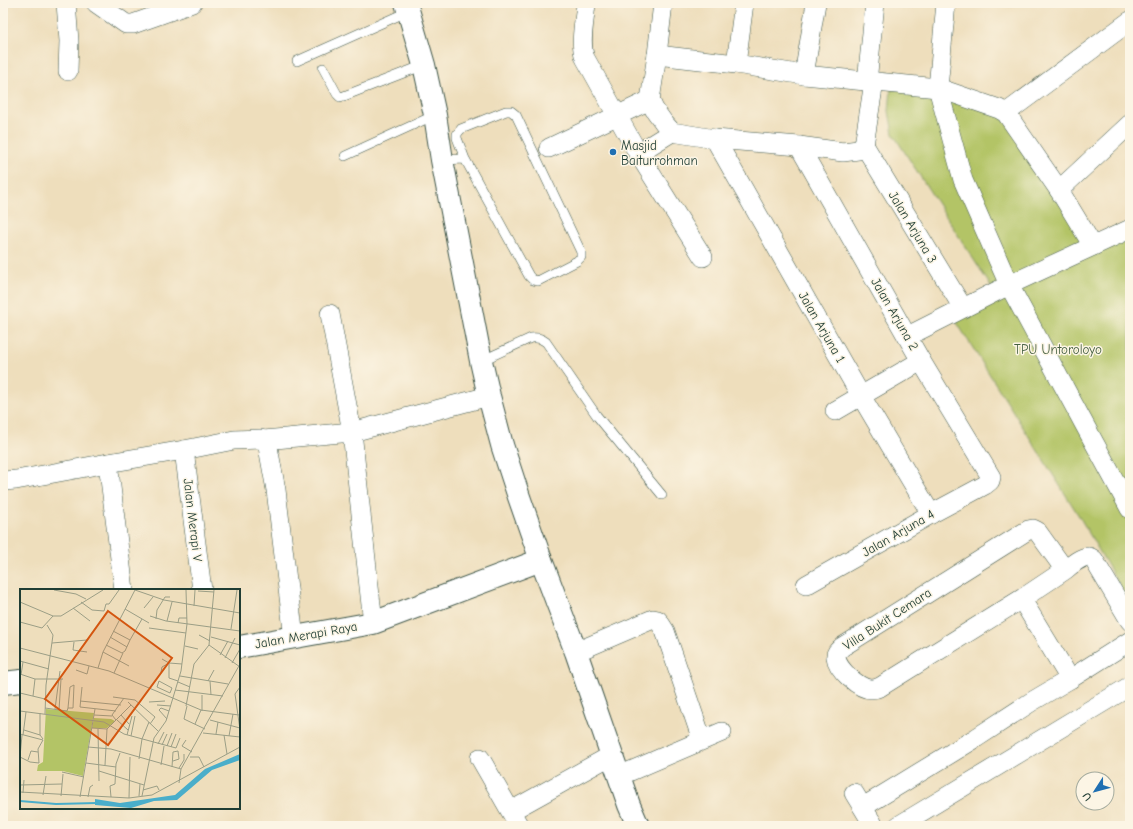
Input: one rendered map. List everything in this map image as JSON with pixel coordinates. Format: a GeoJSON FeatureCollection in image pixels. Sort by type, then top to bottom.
{"type":"FeatureCollection","features":[{"type":"Feature","properties":{"kind":"street"},"geometry":{"type":"LineString","coordinates":[[66,3],[69,42],[68,71]]}},
{"type":"Feature","properties":{"kind":"street"},"geometry":{"type":"LineString","coordinates":[[96,3],[126,24],[133,24],[192,3]]}},
{"type":"Feature","properties":{"kind":"street"},"geometry":{"type":"LineString","coordinates":[[586,3],[583,53],[638,153],[703,257]]}},
{"type":"Feature","properties":{"kind":"street"},"geometry":{"type":"LineString","coordinates":[[663,3],[650,100],[654,109],[672,132],[715,139],[799,146],[843,152],[858,150],[864,145],[871,82],[876,3]]}},
{"type":"Feature","properties":{"kind":"street"},"geometry":{"type":"LineString","coordinates":[[736,64],[744,3]]}},
{"type":"Feature","properties":{"kind":"street"},"geometry":{"type":"LineString","coordinates":[[804,74],[816,3]]}},
{"type":"Feature","properties":{"kind":"street"},"geometry":{"type":"LineString","coordinates":[[946,3],[938,88],[963,180],[1009,285],[1130,509]]}},
{"type":"Feature","properties":{"kind":"street"},"geometry":{"type":"LineString","coordinates":[[408,7],[424,65],[435,115],[442,160],[481,361],[502,445],[541,560],[576,652],[629,805],[638,826]]}},
{"type":"Feature","properties":{"kind":"street"},"geometry":{"type":"LineString","coordinates":[[1006,113],[1130,21]]}},
{"type":"Feature","properties":{"kind":"street"},"geometry":{"type":"LineString","coordinates":[[657,55],[871,82],[938,88],[999,109],[1006,113],[1059,190],[1093,246]]}},
{"type":"Feature","properties":{"kind":"street"},"geometry":{"type":"LineString","coordinates":[[549,148],[650,100]]}},
{"type":"Feature","properties":{"kind":"street"},"geometry":{"type":"LineString","coordinates":[[1059,190],[1130,124]]}},
{"type":"Feature","properties":{"kind":"street"},"geometry":{"type":"LineString","coordinates":[[638,153],[672,132]]}},
{"type":"Feature","properties":{"kind":"street","name":"Jalan Arjuna 1"},"geometry":{"type":"LineString","coordinates":[[715,139],[931,514]]}},
{"type":"Feature","properties":{"kind":"street","name":"Jalan Arjuna 3"},"geometry":{"type":"LineString","coordinates":[[864,145],[963,308]]}},
{"type":"Feature","properties":{"kind":"street","name":"Jalan Arjuna 2"},"geometry":{"type":"LineString","coordinates":[[799,146],[921,361],[989,472],[991,477],[990,482]]}},
{"type":"Feature","properties":{"kind":"street"},"geometry":{"type":"LineString","coordinates":[[908,336],[1009,285],[1130,229]]}},
{"type":"Feature","properties":{"kind":"street"},"geometry":{"type":"LineString","coordinates":[[330,314],[352,432],[373,623]]}},
{"type":"Feature","properties":{"kind":"street"},"geometry":{"type":"LineString","coordinates":[[835,411],[921,361]]}},
{"type":"Feature","properties":{"kind":"street"},"geometry":{"type":"LineString","coordinates":[[3,481],[16,480],[234,440],[258,438],[264,440],[352,432],[489,396]]}},
{"type":"Feature","properties":{"kind":"street"},"geometry":{"type":"LineString","coordinates":[[264,440],[268,447],[276,490],[294,638]]}},
{"type":"Feature","properties":{"kind":"street","name":"Jalan Merapi V"},"geometry":{"type":"LineString","coordinates":[[184,450],[202,589]]}},
{"type":"Feature","properties":{"kind":"street"},"geometry":{"type":"LineString","coordinates":[[108,463],[124,589]]}},
{"type":"Feature","properties":{"kind":"street","name":"Jalan Arjuna 4"},"geometry":{"type":"LineString","coordinates":[[806,585],[990,482]]}},
{"type":"Feature","properties":{"kind":"street","name":"Villa Bukit Cemara"},"geometry":{"type":"LineString","coordinates":[[1065,570],[1037,531],[1030,529],[842,647],[836,652],[835,656],[837,662],[846,675],[857,684],[872,690],[880,687],[1088,556],[1094,560],[1130,621]]}},
{"type":"Feature","properties":{"kind":"street","name":"Jalan Merapi Raya"},"geometry":{"type":"LineString","coordinates":[[240,647],[373,623],[541,560]]}},
{"type":"Feature","properties":{"kind":"street"},"geometry":{"type":"LineString","coordinates":[[1025,605],[1070,680]]}},
{"type":"Feature","properties":{"kind":"street"},"geometry":{"type":"LineString","coordinates":[[576,652],[653,619],[658,620],[665,631],[702,740]]}},
{"type":"Feature","properties":{"kind":"street"},"geometry":{"type":"LineString","coordinates":[[874,826],[859,800],[976,738],[1130,641]]}},
{"type":"Feature","properties":{"kind":"street"},"geometry":{"type":"LineString","coordinates":[[3,683],[20,680]]}},
{"type":"Feature","properties":{"kind":"street"},"geometry":{"type":"LineString","coordinates":[[898,826],[1130,686]]}},
{"type":"Feature","properties":{"kind":"street"},"geometry":{"type":"LineString","coordinates":[[619,776],[722,732]]}},
{"type":"Feature","properties":{"kind":"street"},"geometry":{"type":"LineString","coordinates":[[480,758],[515,818],[612,756]]}},
{"type":"Feature","properties":{"kind":"lane"},"geometry":{"type":"LineString","coordinates":[[297,61],[408,7]]}},
{"type":"Feature","properties":{"kind":"lane"},"geometry":{"type":"LineString","coordinates":[[323,68],[340,97],[424,65]]}},
{"type":"Feature","properties":{"kind":"lane"},"geometry":{"type":"LineString","coordinates":[[506,111],[511,111],[516,115],[581,252],[581,257],[577,261],[538,281],[532,280],[465,159],[457,138],[457,134],[460,129],[506,111]]}},
{"type":"Feature","properties":{"kind":"lane"},"geometry":{"type":"LineString","coordinates":[[346,156],[435,115]]}},
{"type":"Feature","properties":{"kind":"lane"},"geometry":{"type":"LineString","coordinates":[[442,160],[465,159]]}},
{"type":"Feature","properties":{"kind":"lane"},"geometry":{"type":"LineString","coordinates":[[481,361],[531,338],[541,338],[546,342],[597,416],[662,495]]}},
{"type":"Feature","properties":{"kind":"green space"},"geometry":{"type":"Polygon","coordinates":[[[891,89],[926,92],[1001,115],[1087,243],[992,288],[893,134],[889,111],[891,89]]]}},
{"type":"Feature","properties":{"kind":"green space","name":"TPU Untoroloyo"},"geometry":{"type":"Polygon","coordinates":[[[1130,236],[1130,604],[1079,516],[954,318],[1130,236]]]}},
{"type":"Feature","properties":{"kind":"place","name":"Masjid Baiturrohman"},"geometry":{"type":"Point","coordinates":[613,152]}}]}
